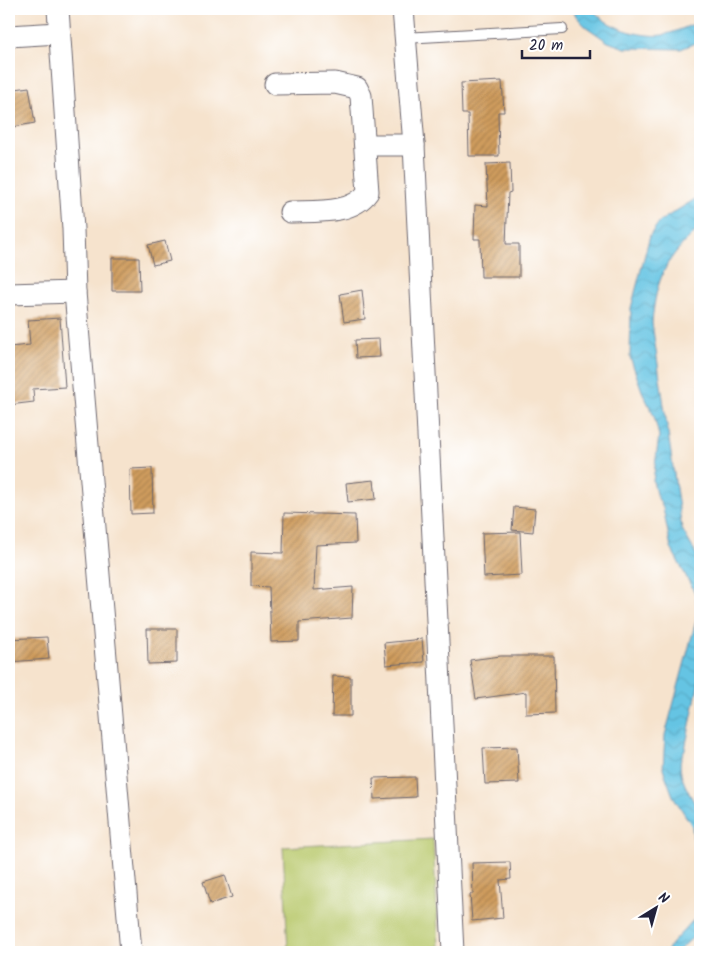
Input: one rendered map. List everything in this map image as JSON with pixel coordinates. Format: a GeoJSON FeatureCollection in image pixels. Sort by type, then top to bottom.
{"type":"FeatureCollection","features":[{"type":"Feature","properties":{"kind":"street"},"geometry":{"type":"LineString","coordinates":[[58,9],[73,229],[75,292],[131,952]]}},
{"type":"Feature","properties":{"kind":"street"},"geometry":{"type":"LineString","coordinates":[[402,9],[414,145],[453,952]]}},
{"type":"Feature","properties":{"kind":"street"},"geometry":{"type":"LineString","coordinates":[[9,36],[59,32]]}},
{"type":"Feature","properties":{"kind":"street"},"geometry":{"type":"LineString","coordinates":[[275,84],[335,83],[357,88],[360,96],[368,192],[362,200],[347,208],[290,212]]}},
{"type":"Feature","properties":{"kind":"street"},"geometry":{"type":"LineString","coordinates":[[364,145],[414,145]]}},
{"type":"Feature","properties":{"kind":"street"},"geometry":{"type":"LineString","coordinates":[[9,294],[75,292]]}},
{"type":"Feature","properties":{"kind":"lane"},"geometry":{"type":"LineString","coordinates":[[404,38],[562,29]]}},
{"type":"Feature","properties":{"kind":"green space"},"geometry":{"type":"Polygon","coordinates":[[[433,839],[439,947],[346,952],[288,952],[283,847],[433,839]]]}},
{"type":"Feature","properties":{"kind":"water"},"geometry":{"type":"Polygon","coordinates":[[[573,9],[593,9],[598,15],[614,26],[645,35],[663,35],[700,22],[700,41],[681,49],[625,48],[608,42],[585,26],[576,16],[573,9]]]}},
{"type":"Feature","properties":{"kind":"water"},"geometry":{"type":"Polygon","coordinates":[[[700,196],[700,228],[679,249],[665,270],[656,293],[652,323],[682,529],[700,561],[700,677],[680,766],[684,782],[700,817],[700,848],[693,838],[692,826],[673,796],[663,769],[665,735],[697,617],[696,595],[671,548],[663,508],[656,494],[653,481],[659,436],[654,416],[642,391],[630,357],[631,308],[650,235],[660,221],[700,196]]]}},
{"type":"Feature","properties":{"kind":"water"},"geometry":{"type":"Polygon","coordinates":[[[700,913],[700,931],[677,952],[667,952],[671,944],[700,913]]]}},
{"type":"Feature","properties":{"kind":"building"},"geometry":{"type":"Polygon","coordinates":[[[502,81],[504,112],[498,112],[499,156],[469,156],[468,114],[462,114],[461,83],[502,81]]]}},
{"type":"Feature","properties":{"kind":"building"},"geometry":{"type":"Polygon","coordinates":[[[29,87],[35,123],[13,127],[9,90],[29,87]]]}},
{"type":"Feature","properties":{"kind":"building"},"geometry":{"type":"Polygon","coordinates":[[[510,163],[511,192],[508,193],[506,244],[519,244],[519,277],[481,277],[480,239],[474,239],[475,205],[488,206],[486,164],[510,163]]]}},
{"type":"Feature","properties":{"kind":"building"},"geometry":{"type":"Polygon","coordinates":[[[165,241],[170,261],[153,265],[148,245],[165,241]]]}},
{"type":"Feature","properties":{"kind":"building"},"geometry":{"type":"Polygon","coordinates":[[[112,258],[139,258],[140,291],[112,291],[112,258]]]}},
{"type":"Feature","properties":{"kind":"building"},"geometry":{"type":"Polygon","coordinates":[[[362,290],[365,319],[344,322],[340,294],[362,290]]]}},
{"type":"Feature","properties":{"kind":"building"},"geometry":{"type":"Polygon","coordinates":[[[60,318],[65,387],[33,389],[34,402],[9,405],[9,347],[30,345],[28,320],[60,318]]]}},
{"type":"Feature","properties":{"kind":"building"},"geometry":{"type":"Polygon","coordinates":[[[379,339],[380,357],[356,358],[355,340],[379,339]]]}},
{"type":"Feature","properties":{"kind":"building"},"geometry":{"type":"Polygon","coordinates":[[[152,468],[153,513],[131,514],[130,469],[152,468]]]}},
{"type":"Feature","properties":{"kind":"building"},"geometry":{"type":"Polygon","coordinates":[[[374,480],[376,499],[348,502],[346,483],[374,480]]]}},
{"type":"Feature","properties":{"kind":"building"},"geometry":{"type":"Polygon","coordinates":[[[514,507],[535,509],[533,532],[512,530],[514,507]]]}},
{"type":"Feature","properties":{"kind":"building"},"geometry":{"type":"Polygon","coordinates":[[[284,513],[355,515],[356,543],[316,545],[314,590],[353,587],[352,618],[299,622],[299,641],[271,642],[269,587],[251,586],[251,552],[283,553],[284,513]]]}},
{"type":"Feature","properties":{"kind":"building"},"geometry":{"type":"Polygon","coordinates":[[[520,532],[522,575],[484,577],[482,533],[520,532]]]}},
{"type":"Feature","properties":{"kind":"building"},"geometry":{"type":"Polygon","coordinates":[[[147,629],[177,629],[177,663],[148,664],[147,629]]]}},
{"type":"Feature","properties":{"kind":"building"},"geometry":{"type":"Polygon","coordinates":[[[47,637],[49,659],[9,662],[9,639],[47,637]]]}},
{"type":"Feature","properties":{"kind":"building"},"geometry":{"type":"Polygon","coordinates":[[[422,639],[424,662],[386,665],[384,643],[422,639]]]}},
{"type":"Feature","properties":{"kind":"building"},"geometry":{"type":"Polygon","coordinates":[[[501,656],[554,656],[555,713],[526,714],[526,692],[476,699],[470,660],[501,656]]]}},
{"type":"Feature","properties":{"kind":"building"},"geometry":{"type":"Polygon","coordinates":[[[333,676],[351,677],[351,716],[332,716],[333,676]]]}},
{"type":"Feature","properties":{"kind":"building"},"geometry":{"type":"Polygon","coordinates":[[[517,747],[519,783],[485,784],[483,748],[517,747]]]}},
{"type":"Feature","properties":{"kind":"building"},"geometry":{"type":"Polygon","coordinates":[[[415,777],[416,797],[374,799],[373,778],[415,777]]]}},
{"type":"Feature","properties":{"kind":"building"},"geometry":{"type":"Polygon","coordinates":[[[510,862],[511,879],[500,880],[503,918],[472,921],[470,894],[473,894],[472,863],[510,862]]]}},
{"type":"Feature","properties":{"kind":"building"},"geometry":{"type":"Polygon","coordinates":[[[225,875],[232,897],[210,904],[203,882],[225,875]]]}}]}
